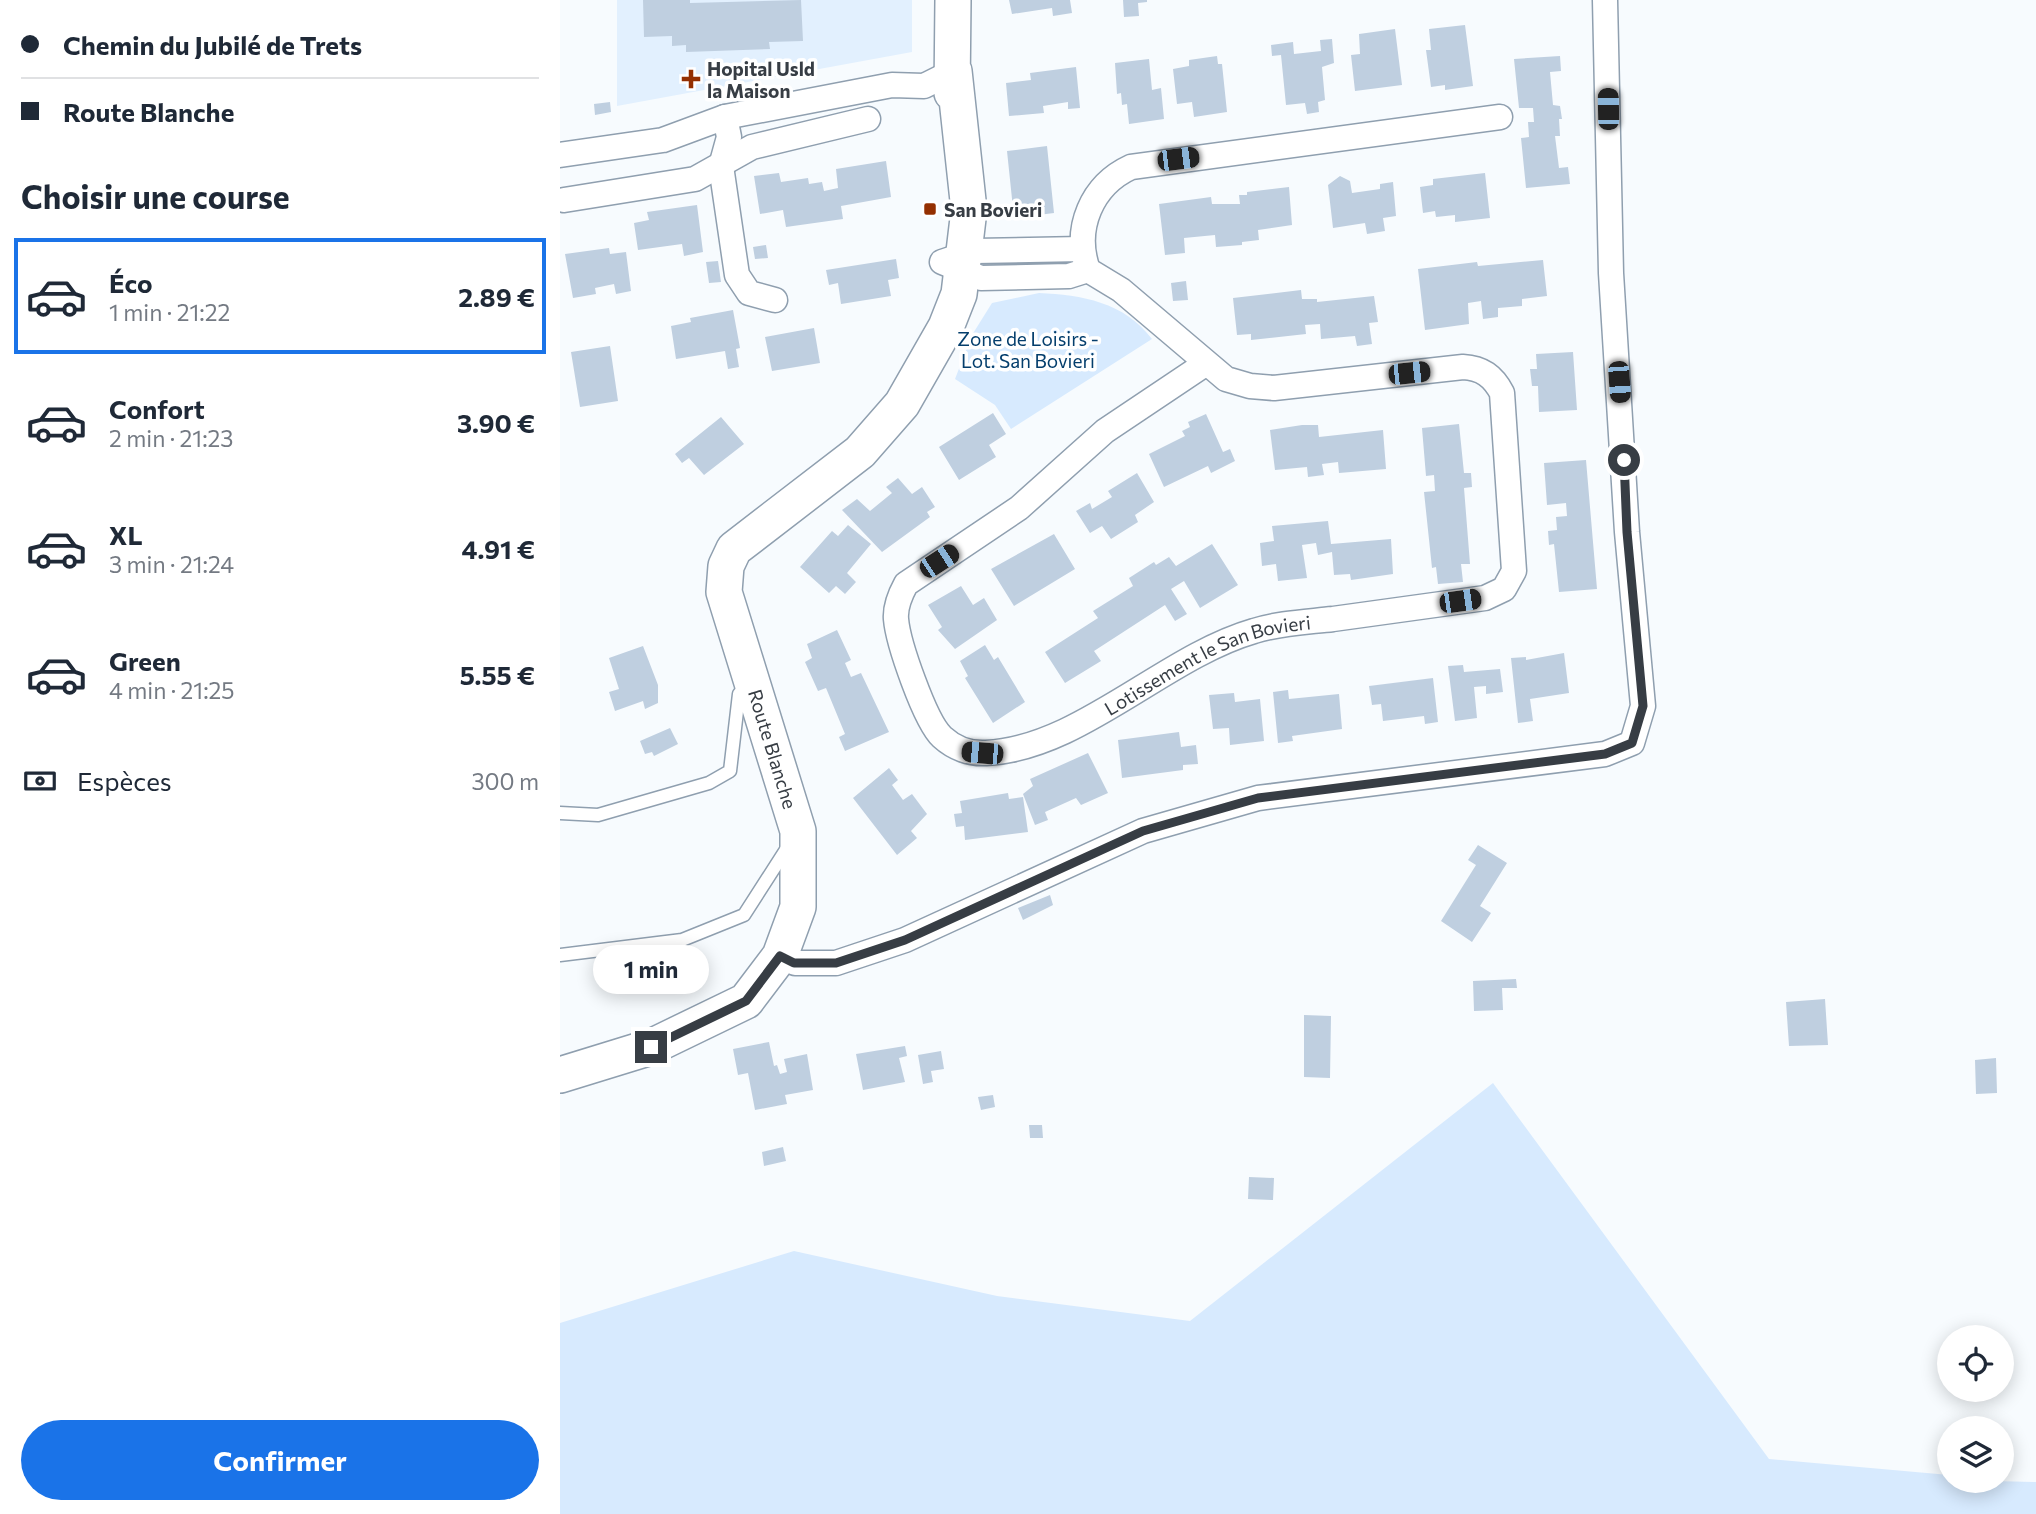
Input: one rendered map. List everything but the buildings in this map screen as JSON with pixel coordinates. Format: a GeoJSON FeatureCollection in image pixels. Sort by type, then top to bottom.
{"type":"FeatureCollection","features":[{"type":"Feature","properties":{"kind":"street","name":"Route Blanche"},"geometry":{"type":"LineString","coordinates":[[560,1075],[651,1047],[746,1001],[780,956],[798,907],[799,831],[724,592],[726,566],[734,549],[860,452],[902,404],[920,370],[957,262],[953,0]]}},
{"type":"Feature","properties":{"kind":"street"},"geometry":{"type":"LineString","coordinates":[[780,956],[794,963],[836,963],[905,940],[1143,831],[1258,798],[1605,754],[1632,743],[1643,706],[1627,532],[1611,273],[1605,0]]}},
{"type":"Feature","properties":{"kind":"street"},"geometry":{"type":"LineString","coordinates":[[560,155],[663,140],[725,117],[892,85],[924,86],[954,71]]}},
{"type":"Feature","properties":{"kind":"street"},"geometry":{"type":"LineString","coordinates":[[725,117],[729,137],[721,166],[737,275],[749,293],[775,300]]}},
{"type":"Feature","properties":{"kind":"street"},"geometry":{"type":"LineString","coordinates":[[957,262],[981,278],[1069,276],[1085,259],[1083,227],[1099,190],[1114,175],[1131,167],[1500,117]]}},
{"type":"Feature","properties":{"kind":"street"},"geometry":{"type":"LineString","coordinates":[[564,200],[695,179],[752,146],[868,119]]}},
{"type":"Feature","properties":{"kind":"street","name":"Lotissement le San Bovieri"},"geometry":{"type":"LineString","coordinates":[[1085,259],[1205,364],[1226,379],[1274,388],[1463,367],[1476,368],[1488,375],[1502,393],[1514,571],[1510,582],[1496,595],[1485,598],[1258,629],[1209,648],[1072,727],[1038,743],[1004,752],[982,753],[968,752],[954,745],[941,736],[924,709],[896,620],[900,595],[906,584],[1019,508],[1105,431],[1205,364]]}},
{"type":"Feature","properties":{"kind":"lane"},"geometry":{"type":"LineString","coordinates":[[560,813],[598,815],[709,783],[730,771],[739,694],[751,679]]}},
{"type":"Feature","properties":{"kind":"lane"},"geometry":{"type":"LineString","coordinates":[[560,954],[682,940],[744,915],[799,831]]}},
{"type":"Feature","properties":{"kind":"shaded area","name":"Hopital Usld la Maison"},"geometry":{"type":"Polygon","coordinates":[[[617,0],[912,0],[912,52],[617,106],[617,0]]]}},
{"type":"Feature","properties":{"kind":"green space","name":"Zone de Loisirs - Lot. San Bovieri"},"geometry":{"type":"Polygon","coordinates":[[[1039,293],[1071,296],[1101,303],[1129,316],[1152,339],[1011,429],[995,405],[955,379],[972,335],[992,303],[1039,293]]]}},
{"type":"Feature","properties":{"kind":"green space"},"geometry":{"type":"Polygon","coordinates":[[[1493,1083],[1769,1459],[1937,1474],[1937,1493],[2014,1493],[2014,1481],[2036,1482],[2036,1514],[560,1514],[560,1323],[794,1251],[997,1296],[1190,1321],[1493,1083]]]}},
{"type":"Feature","properties":{"kind":"place","name":"Hopital Usld la Maison"},"geometry":{"type":"Point","coordinates":[691,79]}},
{"type":"Feature","properties":{"kind":"place","name":"San Bovieri"},"geometry":{"type":"Point","coordinates":[930,209]}},
{"type":"Feature","properties":{"kind":"route"},"geometry":{"type":"LineString","coordinates":[[651,1047],[746,1001],[780,956],[794,963],[836,963],[905,940],[1143,831],[1258,798],[1605,754],[1632,743],[1643,706],[1627,532],[1624,460]]}}]}
